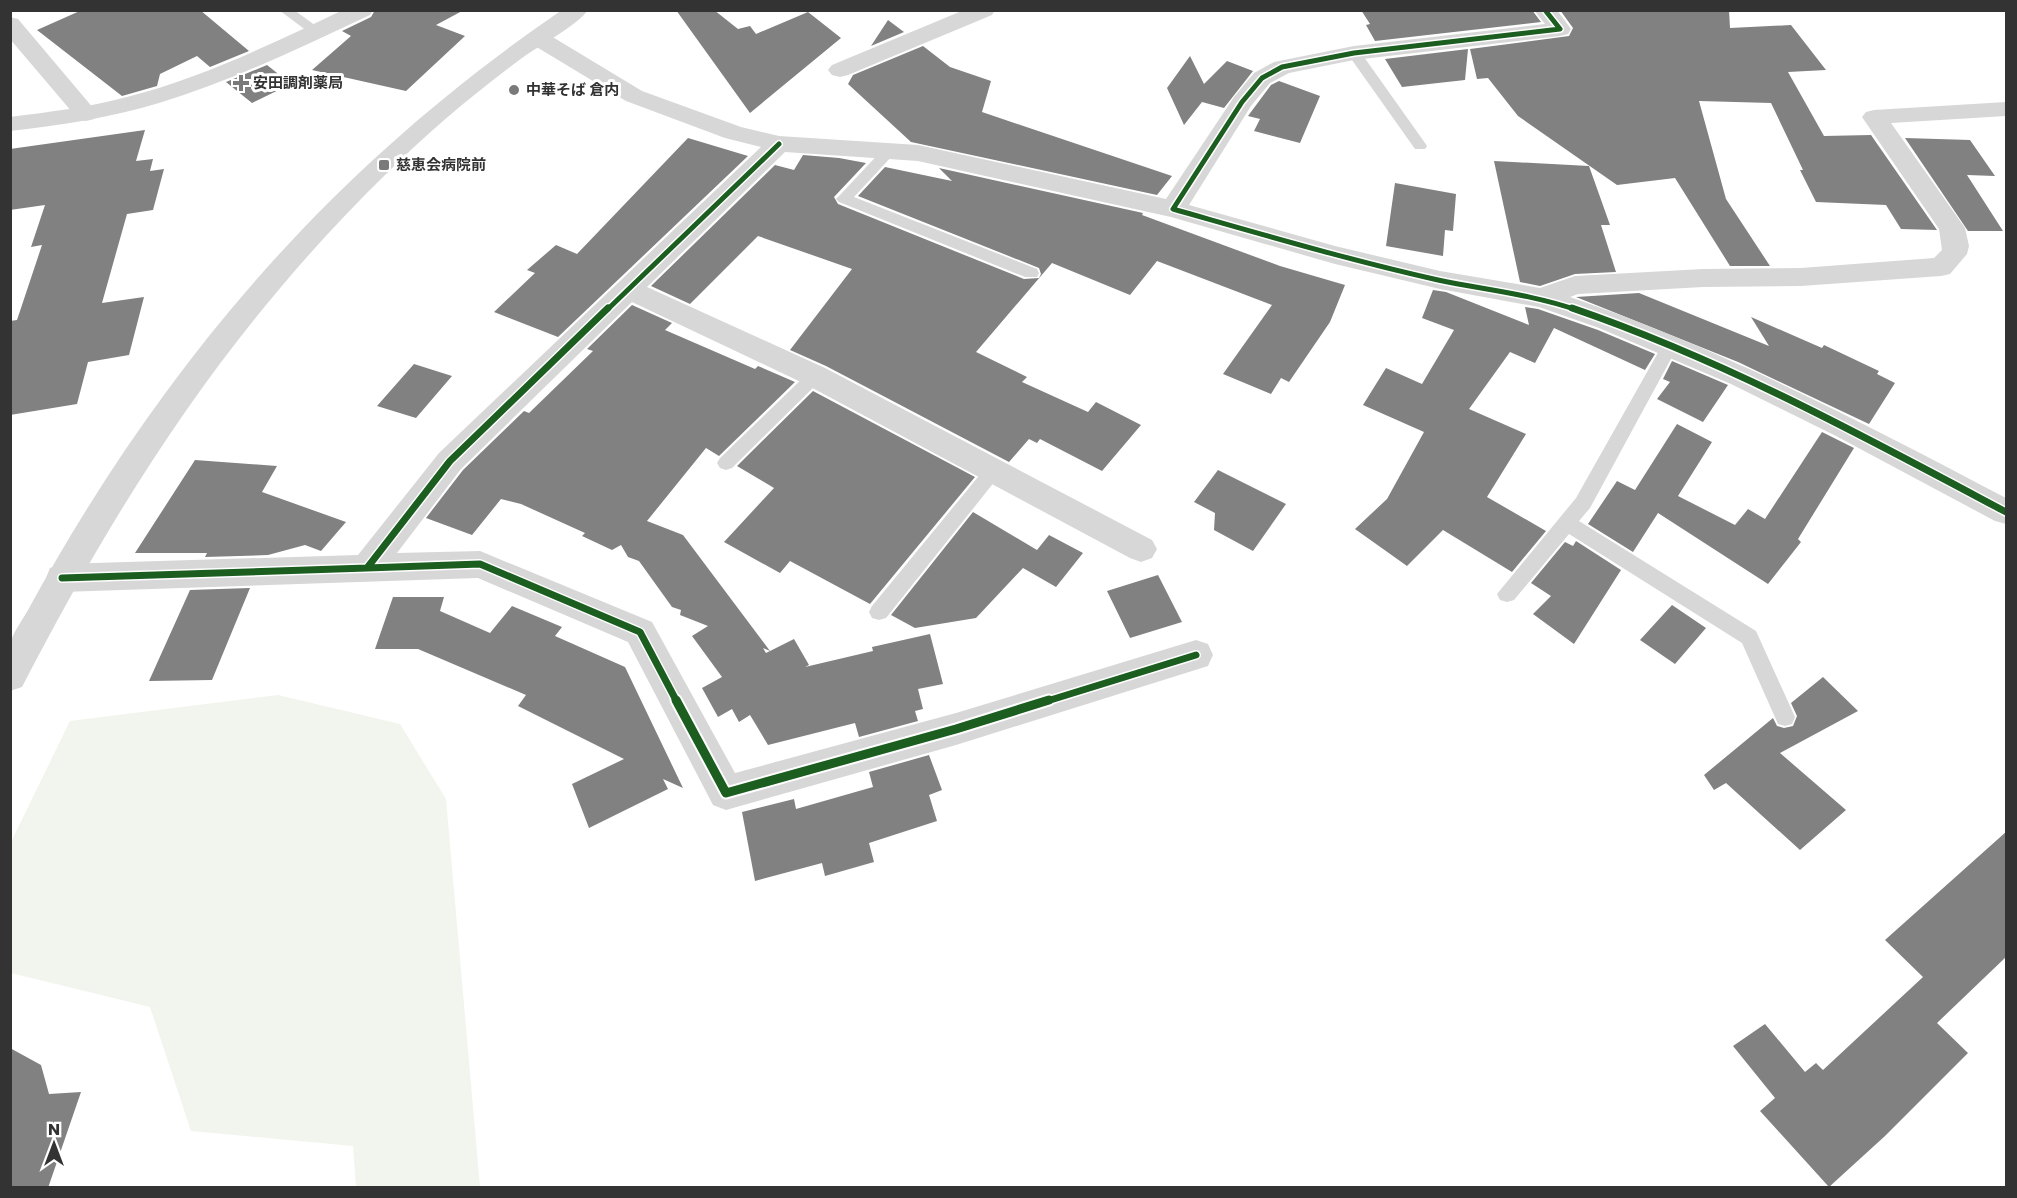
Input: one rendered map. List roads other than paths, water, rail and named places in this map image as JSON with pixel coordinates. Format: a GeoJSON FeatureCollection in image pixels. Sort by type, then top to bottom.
{"type":"FeatureCollection","features":[{"type":"Feature","properties":{"kind":"street"},"geometry":{"type":"LineString","coordinates":[[10,124],[86,114],[171,92],[362,10]]}},
{"type":"Feature","properties":{"kind":"street"},"geometry":{"type":"LineString","coordinates":[[10,676],[62,578],[146,442],[218,342],[342,200],[463,92],[577,10]]}},
{"type":"Feature","properties":{"kind":"street"},"geometry":{"type":"LineString","coordinates":[[840,70],[984,10]]}},
{"type":"Feature","properties":{"kind":"street"},"geometry":{"type":"LineString","coordinates":[[1173,209],[1242,102],[1262,78],[1282,67],[1354,53],[1560,29],[1545,10]]}},
{"type":"Feature","properties":{"kind":"street"},"geometry":{"type":"LineString","coordinates":[[10,24],[86,114]]}},
{"type":"Feature","properties":{"kind":"street"},"geometry":{"type":"LineString","coordinates":[[538,38],[634,96],[734,133],[779,144],[918,153],[1173,209],[1335,255],[1440,280],[1542,298],[1609,321],[1741,376],[2007,512]]}},
{"type":"Feature","properties":{"kind":"street"},"geometry":{"type":"LineString","coordinates":[[1542,298],[1575,285],[1703,278],[1800,277],[1941,267],[1955,255],[1956,247],[1952,228],[1874,117],[2007,109]]}},
{"type":"Feature","properties":{"kind":"street"},"geometry":{"type":"LineString","coordinates":[[367,568],[450,461],[779,144]]}},
{"type":"Feature","properties":{"kind":"street"},"geometry":{"type":"LineString","coordinates":[[628,289],[815,376],[1141,549]]}},
{"type":"Feature","properties":{"kind":"street"},"geometry":{"type":"LineString","coordinates":[[62,578],[480,564],[640,632],[726,793],[956,729],[1196,655]]}},
{"type":"Feature","properties":{"kind":"lane"},"geometry":{"type":"LineString","coordinates":[[285,10],[316,31]]}},
{"type":"Feature","properties":{"kind":"lane"},"geometry":{"type":"LineString","coordinates":[[1354,53],[1420,146]]}},
{"type":"Feature","properties":{"kind":"lane"},"geometry":{"type":"LineString","coordinates":[[889,151],[844,199],[1031,273]]}},
{"type":"Feature","properties":{"kind":"lane"},"geometry":{"type":"LineString","coordinates":[[1507,594],[1583,503],[1670,346]]}},
{"type":"Feature","properties":{"kind":"lane"},"geometry":{"type":"LineString","coordinates":[[726,463],[815,376]]}},
{"type":"Feature","properties":{"kind":"lane"},"geometry":{"type":"LineString","coordinates":[[879,612],[993,471]]}},
{"type":"Feature","properties":{"kind":"lane"},"geometry":{"type":"LineString","coordinates":[[1567,523],[1749,637],[1785,717]]}},
{"type":"Feature","properties":{"kind":"place","name":"安田調剤薬局"},"geometry":{"type":"Point","coordinates":[241,83]}},
{"type":"Feature","properties":{"kind":"place","name":"中華そば 倉内"},"geometry":{"type":"Point","coordinates":[514,90]}},
{"type":"Feature","properties":{"kind":"place","name":"慈恵会病院前"},"geometry":{"type":"Point","coordinates":[384,165]}}]}
